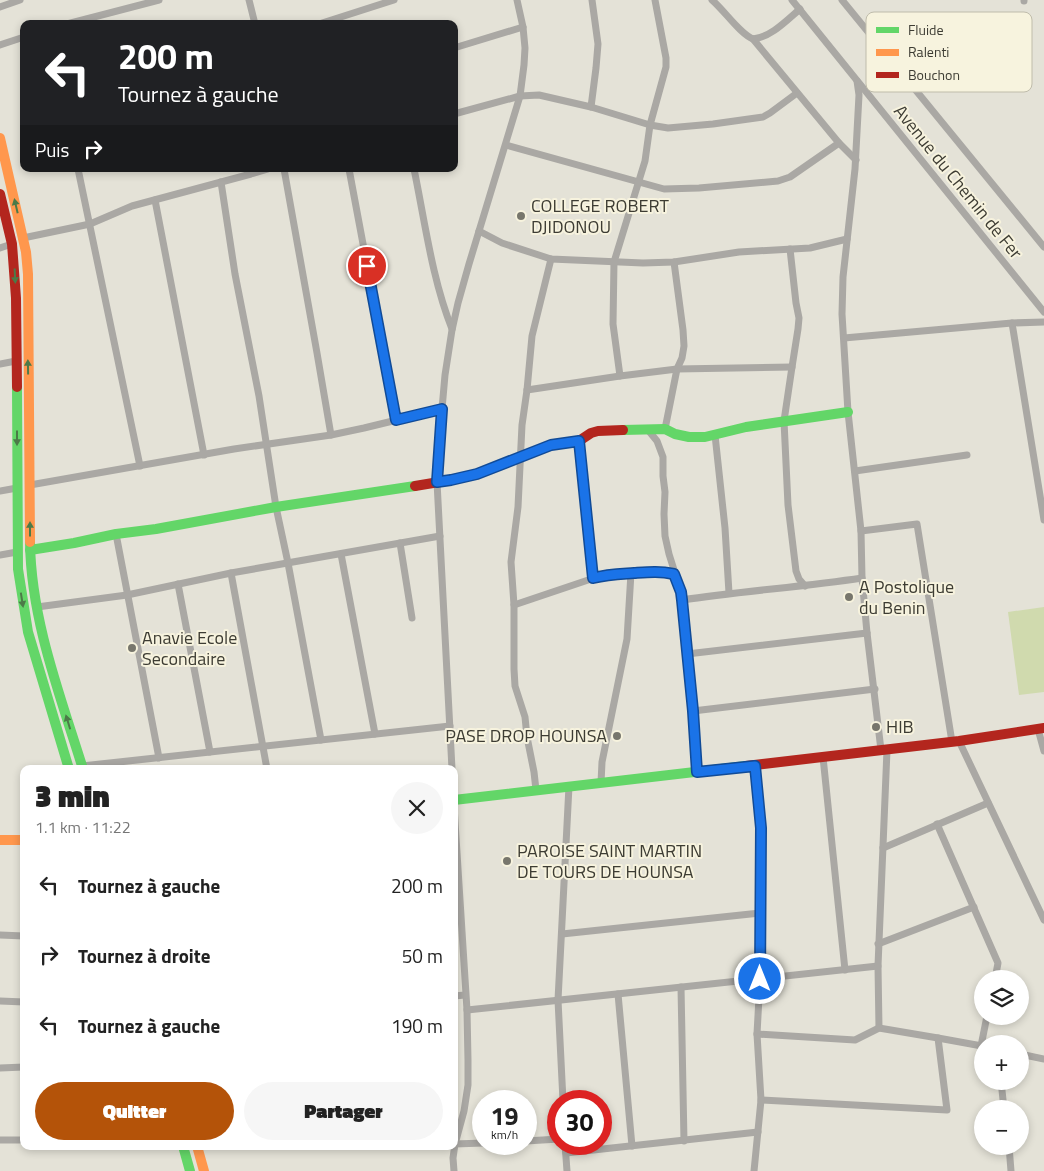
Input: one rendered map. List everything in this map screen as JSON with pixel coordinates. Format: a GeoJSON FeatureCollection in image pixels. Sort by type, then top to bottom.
{"type":"FeatureCollection","features":[{"type":"Feature","properties":{"kind":"street"},"geometry":{"type":"LineString","coordinates":[[0,7],[20,0]]}},
{"type":"Feature","properties":{"kind":"street"},"geometry":{"type":"LineString","coordinates":[[82,20],[159,0]]}},
{"type":"Feature","properties":{"kind":"street"},"geometry":{"type":"LineString","coordinates":[[249,0],[254,20]]}},
{"type":"Feature","properties":{"kind":"street"},"geometry":{"type":"LineString","coordinates":[[331,20],[394,0]]}},
{"type":"Feature","properties":{"kind":"street"},"geometry":{"type":"LineString","coordinates":[[452,765],[437,482],[442,409],[452,330],[469,264],[520,96],[525,48],[517,0]]}},
{"type":"Feature","properties":{"kind":"street"},"geometry":{"type":"LineString","coordinates":[[591,108],[598,44],[592,0]]}},
{"type":"Feature","properties":{"kind":"street"},"geometry":{"type":"LineString","coordinates":[[620,376],[613,324],[614,262],[645,160],[650,125],[666,67],[655,0]]}},
{"type":"Feature","properties":{"kind":"street"},"geometry":{"type":"LineString","coordinates":[[712,0],[720,6],[744,34],[752,39],[839,143],[856,160]]}},
{"type":"Feature","properties":{"kind":"street","name":"Avenue du Chemin de Fer"},"geometry":{"type":"LineString","coordinates":[[792,0],[1044,312]]}},
{"type":"Feature","properties":{"kind":"street","name":"Avenue du Chemin de Fer"},"geometry":{"type":"LineString","coordinates":[[842,0],[866,29]]}},
{"type":"Feature","properties":{"kind":"street"},"geometry":{"type":"LineString","coordinates":[[752,39],[775,30],[800,9]]}},
{"type":"Feature","properties":{"kind":"street"},"geometry":{"type":"LineString","coordinates":[[458,47],[523,27]]}},
{"type":"Feature","properties":{"kind":"street"},"geometry":{"type":"LineString","coordinates":[[0,45],[20,38]]}},
{"type":"Feature","properties":{"kind":"street"},"geometry":{"type":"LineString","coordinates":[[857,81],[859,95],[856,160],[843,277],[842,314],[848,412],[861,531],[862,578],[867,633],[884,750],[883,848],[878,944],[879,1028]]}},
{"type":"Feature","properties":{"kind":"street","name":"Avenue du Chemin de Fer"},"geometry":{"type":"LineString","coordinates":[[917,92],[1044,247]]}},
{"type":"Feature","properties":{"kind":"street"},"geometry":{"type":"LineString","coordinates":[[458,113],[520,96],[539,95],[650,125],[668,128],[763,117],[797,93]]}},
{"type":"Feature","properties":{"kind":"street"},"geometry":{"type":"LineString","coordinates":[[0,138],[26,252],[28,274],[30,550],[32,578],[46,650],[81,765]]}},
{"type":"Feature","properties":{"kind":"street"},"geometry":{"type":"LineString","coordinates":[[506,145],[638,183],[664,189],[681,189],[778,181],[790,177],[839,143]]}},
{"type":"Feature","properties":{"kind":"street"},"geometry":{"type":"LineString","coordinates":[[79,172],[140,466]]}},
{"type":"Feature","properties":{"kind":"street"},"geometry":{"type":"LineString","coordinates":[[23,238],[90,224],[132,206],[257,172]]}},
{"type":"Feature","properties":{"kind":"street"},"geometry":{"type":"LineString","coordinates":[[285,172],[331,435]]}},
{"type":"Feature","properties":{"kind":"street"},"geometry":{"type":"LineString","coordinates":[[350,172],[396,420]]}},
{"type":"Feature","properties":{"kind":"street"},"geometry":{"type":"LineString","coordinates":[[415,172],[437,285],[452,330]]}},
{"type":"Feature","properties":{"kind":"street"},"geometry":{"type":"LineString","coordinates":[[220,182],[259,396],[276,507],[321,740]]}},
{"type":"Feature","properties":{"kind":"street"},"geometry":{"type":"LineString","coordinates":[[0,194],[12,244],[16,298],[18,569],[28,632],[68,765]]}},
{"type":"Feature","properties":{"kind":"street"},"geometry":{"type":"LineString","coordinates":[[155,200],[204,455]]}},
{"type":"Feature","properties":{"kind":"street"},"geometry":{"type":"LineString","coordinates":[[479,232],[502,243],[551,259],[643,263],[674,262],[739,252],[810,248],[847,239]]}},
{"type":"Feature","properties":{"kind":"street"},"geometry":{"type":"LineString","coordinates":[[0,248],[12,244]]}},
{"type":"Feature","properties":{"kind":"street"},"geometry":{"type":"LineString","coordinates":[[790,248],[799,318],[784,421],[792,548],[796,571],[805,586]]}},
{"type":"Feature","properties":{"kind":"street"},"geometry":{"type":"LineString","coordinates":[[536,790],[525,717],[515,686],[514,605],[511,562],[518,507],[522,425],[532,336],[551,259]]}},
{"type":"Feature","properties":{"kind":"street"},"geometry":{"type":"LineString","coordinates":[[665,429],[677,369],[682,358],[684,346],[674,262]]}},
{"type":"Feature","properties":{"kind":"street"},"geometry":{"type":"LineString","coordinates":[[844,338],[1012,323],[1044,322]]}},
{"type":"Feature","properties":{"kind":"street"},"geometry":{"type":"LineString","coordinates":[[1012,323],[1044,520]]}},
{"type":"Feature","properties":{"kind":"street"},"geometry":{"type":"LineString","coordinates":[[0,364],[16,362]]}},
{"type":"Feature","properties":{"kind":"street"},"geometry":{"type":"LineString","coordinates":[[527,390],[677,369],[792,367]]}},
{"type":"Feature","properties":{"kind":"street"},"geometry":{"type":"LineString","coordinates":[[30,485],[266,444],[331,435],[442,409]]}},
{"type":"Feature","properties":{"kind":"street"},"geometry":{"type":"LineString","coordinates":[[30,550],[276,507],[451,480],[477,474],[551,445],[579,441],[598,431],[665,429],[675,434],[689,437],[705,437],[746,427],[848,412]]}},
{"type":"Feature","properties":{"kind":"street"},"geometry":{"type":"LineString","coordinates":[[648,430],[657,441],[663,457],[665,536],[674,574],[681,592],[697,772]]}},
{"type":"Feature","properties":{"kind":"street"},"geometry":{"type":"LineString","coordinates":[[716,435],[729,593]]}},
{"type":"Feature","properties":{"kind":"street"},"geometry":{"type":"LineString","coordinates":[[579,441],[593,578]]}},
{"type":"Feature","properties":{"kind":"street"},"geometry":{"type":"LineString","coordinates":[[855,471],[967,456]]}},
{"type":"Feature","properties":{"kind":"street"},"geometry":{"type":"LineString","coordinates":[[0,491],[17,488]]}},
{"type":"Feature","properties":{"kind":"street"},"geometry":{"type":"LineString","coordinates":[[861,531],[917,524],[956,742],[988,803],[1044,920]]}},
{"type":"Feature","properties":{"kind":"street"},"geometry":{"type":"LineString","coordinates":[[116,534],[159,758]]}},
{"type":"Feature","properties":{"kind":"street"},"geometry":{"type":"LineString","coordinates":[[37,607],[127,595],[230,573],[440,536]]}},
{"type":"Feature","properties":{"kind":"street"},"geometry":{"type":"LineString","coordinates":[[400,544],[412,618]]}},
{"type":"Feature","properties":{"kind":"street"},"geometry":{"type":"LineString","coordinates":[[0,555],[17,552]]}},
{"type":"Feature","properties":{"kind":"street"},"geometry":{"type":"LineString","coordinates":[[341,554],[375,734]]}},
{"type":"Feature","properties":{"kind":"street"},"geometry":{"type":"LineString","coordinates":[[514,605],[604,575],[654,571],[674,574]]}},
{"type":"Feature","properties":{"kind":"street"},"geometry":{"type":"LineString","coordinates":[[230,573],[266,765]]}},
{"type":"Feature","properties":{"kind":"street"},"geometry":{"type":"LineString","coordinates":[[601,783],[602,762],[627,639],[631,573]]}},
{"type":"Feature","properties":{"kind":"street"},"geometry":{"type":"LineString","coordinates":[[682,600],[862,578]]}},
{"type":"Feature","properties":{"kind":"street"},"geometry":{"type":"LineString","coordinates":[[178,584],[210,752]]}},
{"type":"Feature","properties":{"kind":"street"},"geometry":{"type":"LineString","coordinates":[[687,654],[867,633]]}},
{"type":"Feature","properties":{"kind":"street"},"geometry":{"type":"LineString","coordinates":[[693,711],[874,689]]}},
{"type":"Feature","properties":{"kind":"street"},"geometry":{"type":"LineString","coordinates":[[105,765],[450,726]]}},
{"type":"Feature","properties":{"kind":"street"},"geometry":{"type":"LineString","coordinates":[[458,800],[956,742],[1041,728],[1044,751]]}},
{"type":"Feature","properties":{"kind":"street"},"geometry":{"type":"LineString","coordinates":[[822,757],[845,970]]}},
{"type":"Feature","properties":{"kind":"street"},"geometry":{"type":"LineString","coordinates":[[754,1171],[762,1100],[757,1034],[760,979],[761,828],[755,766]]}},
{"type":"Feature","properties":{"kind":"street"},"geometry":{"type":"LineString","coordinates":[[562,1090],[558,1000],[570,786]]}},
{"type":"Feature","properties":{"kind":"street"},"geometry":{"type":"LineString","coordinates":[[883,848],[988,803]]}},
{"type":"Feature","properties":{"kind":"street"},"geometry":{"type":"LineString","coordinates":[[937,824],[998,963],[997,970]]}},
{"type":"Feature","properties":{"kind":"street"},"geometry":{"type":"LineString","coordinates":[[0,840],[20,840]]}},
{"type":"Feature","properties":{"kind":"street"},"geometry":{"type":"LineString","coordinates":[[458,875],[467,1010],[468,1060],[468,1085],[464,1111],[458,1131]]}},
{"type":"Feature","properties":{"kind":"street"},"geometry":{"type":"LineString","coordinates":[[878,944],[974,907]]}},
{"type":"Feature","properties":{"kind":"street"},"geometry":{"type":"LineString","coordinates":[[562,934],[760,913]]}},
{"type":"Feature","properties":{"kind":"street"},"geometry":{"type":"LineString","coordinates":[[0,935],[20,936]]}},
{"type":"Feature","properties":{"kind":"street"},"geometry":{"type":"LineString","coordinates":[[467,1010],[878,966]]}},
{"type":"Feature","properties":{"kind":"street"},"geometry":{"type":"LineString","coordinates":[[681,987],[684,1141]]}},
{"type":"Feature","properties":{"kind":"street"},"geometry":{"type":"LineString","coordinates":[[618,994],[632,1146]]}},
{"type":"Feature","properties":{"kind":"street"},"geometry":{"type":"LineString","coordinates":[[458,996],[465,995]]}},
{"type":"Feature","properties":{"kind":"street"},"geometry":{"type":"LineString","coordinates":[[0,1001],[20,1002]]}},
{"type":"Feature","properties":{"kind":"street"},"geometry":{"type":"LineString","coordinates":[[757,1034],[855,1040],[879,1028],[974,1045]]}},
{"type":"Feature","properties":{"kind":"street"},"geometry":{"type":"LineString","coordinates":[[762,1100],[947,1110],[938,1038]]}},
{"type":"Feature","properties":{"kind":"street"},"geometry":{"type":"LineString","coordinates":[[1029,1056],[1044,1059]]}},
{"type":"Feature","properties":{"kind":"street"},"geometry":{"type":"LineString","coordinates":[[0,1068],[20,1067]]}},
{"type":"Feature","properties":{"kind":"street"},"geometry":{"type":"LineString","coordinates":[[612,1148],[758,1132]]}},
{"type":"Feature","properties":{"kind":"street"},"geometry":{"type":"LineString","coordinates":[[0,1140],[20,1140]]}},
{"type":"Feature","properties":{"kind":"street"},"geometry":{"type":"LineString","coordinates":[[458,1144],[472,1143]]}},
{"type":"Feature","properties":{"kind":"street"},"geometry":{"type":"LineString","coordinates":[[184,1150],[190,1171]]}},
{"type":"Feature","properties":{"kind":"street"},"geometry":{"type":"LineString","coordinates":[[198,1150],[204,1171]]}},
{"type":"Feature","properties":{"kind":"street"},"geometry":{"type":"LineString","coordinates":[[454,1150],[454,1171]]}},
{"type":"Feature","properties":{"kind":"street"},"geometry":{"type":"LineString","coordinates":[[566,1155],[567,1171]]}},
{"type":"Feature","properties":{"kind":"street"},"geometry":{"type":"LineString","coordinates":[[1009,1155],[1012,1171]]}},
{"type":"Feature","properties":{"kind":"green space"},"geometry":{"type":"Polygon","coordinates":[[[1044,607],[1044,692],[1019,695],[1008,612],[1044,607]]]}},
{"type":"Feature","properties":{"kind":"traffic: fast"},"geometry":{"type":"LineString","coordinates":[[17,387],[18,569],[28,632],[68,765]]}},
{"type":"Feature","properties":{"kind":"traffic: fast"},"geometry":{"type":"LineString","coordinates":[[623,430],[665,429],[675,434],[689,437],[705,437],[746,427],[848,412]]}},
{"type":"Feature","properties":{"kind":"traffic: fast"},"geometry":{"type":"LineString","coordinates":[[30,550],[276,507],[415,486]]}},
{"type":"Feature","properties":{"kind":"traffic: fast"},"geometry":{"type":"LineString","coordinates":[[30,542],[35,600],[41,629],[56,685],[82,765]]}},
{"type":"Feature","properties":{"kind":"traffic: fast"},"geometry":{"type":"LineString","coordinates":[[458,800],[746,766]]}},
{"type":"Feature","properties":{"kind":"traffic: fast"},"geometry":{"type":"LineString","coordinates":[[184,1150],[190,1171]]}},
{"type":"Feature","properties":{"kind":"traffic: slow"},"geometry":{"type":"LineString","coordinates":[[0,138],[26,252],[28,274],[30,542]]}},
{"type":"Feature","properties":{"kind":"traffic: slow"},"geometry":{"type":"LineString","coordinates":[[0,840],[20,840]]}},
{"type":"Feature","properties":{"kind":"traffic: slow"},"geometry":{"type":"LineString","coordinates":[[198,1150],[204,1171]]}},
{"type":"Feature","properties":{"kind":"traffic: jam"},"geometry":{"type":"LineString","coordinates":[[0,194],[12,244],[16,298],[17,387]]}},
{"type":"Feature","properties":{"kind":"traffic: jam"},"geometry":{"type":"LineString","coordinates":[[415,486],[477,474],[551,445],[579,441],[598,431],[623,430]]}},
{"type":"Feature","properties":{"kind":"traffic: jam"},"geometry":{"type":"LineString","coordinates":[[746,766],[959,741],[1044,728]]}},
{"type":"Feature","properties":{"kind":"place","name":"COLLEGE ROBERT DJIDONOU"},"geometry":{"type":"Point","coordinates":[521,216]}},
{"type":"Feature","properties":{"kind":"place","name":"A Postolique du Benin"},"geometry":{"type":"Point","coordinates":[849,597]}},
{"type":"Feature","properties":{"kind":"place","name":"Anavie Ecole Secondaire"},"geometry":{"type":"Point","coordinates":[132,648]}},
{"type":"Feature","properties":{"kind":"place","name":"HIB"},"geometry":{"type":"Point","coordinates":[876,727]}},
{"type":"Feature","properties":{"kind":"place","name":"PASE DROP HOUNSA"},"geometry":{"type":"Point","coordinates":[617,736]}},
{"type":"Feature","properties":{"kind":"place","name":"PAROISE SAINT MARTIN DE TOURS DE HOUNSA"},"geometry":{"type":"Point","coordinates":[507,861]}},
{"type":"Feature","properties":{"kind":"route"},"geometry":{"type":"LineString","coordinates":[[367,266],[396,420],[442,409],[437,482],[477,474],[551,445],[579,441],[593,578],[616,573],[654,571],[674,574],[682,600],[697,772],[755,766],[761,828],[760,979]]}}]}
